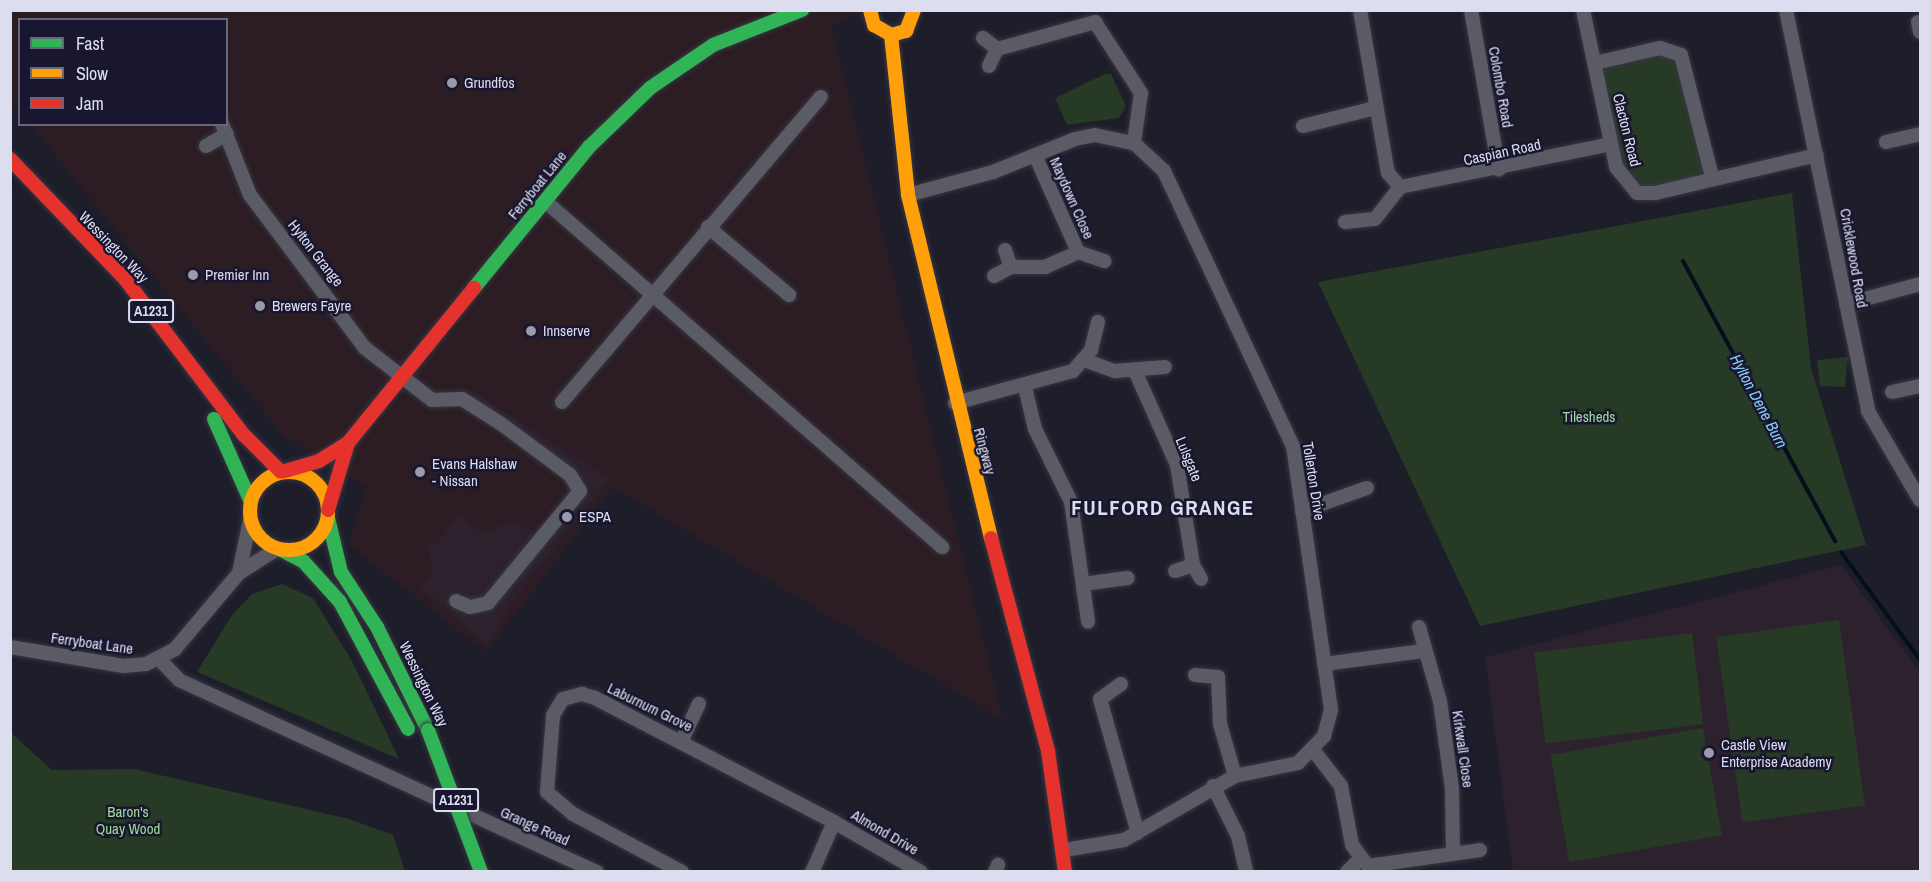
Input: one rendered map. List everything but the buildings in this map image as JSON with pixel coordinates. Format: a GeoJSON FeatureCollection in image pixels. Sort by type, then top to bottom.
{"type":"FeatureCollection","features":[{"type":"Feature","properties":{"kind":"main road","name":"Ferryboat Lane"},"geometry":{"type":"LineString","coordinates":[[283,471],[319,461],[348,443],[589,147],[650,88],[713,45],[783,13],[802,10]]}},
{"type":"Feature","properties":{"kind":"main road"},"geometry":{"type":"LineString","coordinates":[[870,11],[878,29],[891,35],[906,31],[915,10]]}},
{"type":"Feature","properties":{"kind":"main road","name":"Ringway"},"geometry":{"type":"LineString","coordinates":[[891,35],[908,195],[956,403],[1047,751],[1065,850],[1065,872]]}},
{"type":"Feature","properties":{"kind":"main road","name":"Wessington Way"},"geometry":{"type":"LineString","coordinates":[[10,159],[125,279],[244,435],[283,471],[317,483],[328,514],[341,572],[377,627],[428,730],[481,872]]}},
{"type":"Feature","properties":{"kind":"main road","name":"Wessington Way"},"geometry":{"type":"LineString","coordinates":[[117,295],[226,437],[250,500],[250,520]]}},
{"type":"Feature","properties":{"kind":"main road","name":"Ferryboat Lane"},"geometry":{"type":"LineString","coordinates":[[328,514],[348,443]]}},
{"type":"Feature","properties":{"kind":"main road"},"geometry":{"type":"LineString","coordinates":[[250,500],[259,484],[283,471]]}},
{"type":"Feature","properties":{"kind":"main road"},"geometry":{"type":"LineString","coordinates":[[250,520],[255,533],[279,550],[313,542],[328,514]]}},
{"type":"Feature","properties":{"kind":"main road","name":"A1231"},"geometry":{"type":"LineString","coordinates":[[279,550],[303,561],[340,602],[415,743],[464,872]]}},
{"type":"Feature","properties":{"kind":"street"},"geometry":{"type":"LineString","coordinates":[[1345,222],[1375,219],[1400,187],[1388,173],[1375,108],[1360,10]]}},
{"type":"Feature","properties":{"kind":"street","name":"Colombo Road"},"geometry":{"type":"LineString","coordinates":[[1471,10],[1499,170]]}},
{"type":"Feature","properties":{"kind":"street","name":"Clacton Road"},"geometry":{"type":"LineString","coordinates":[[1583,10],[1611,144],[1624,182],[1642,195],[1816,154]]}},
{"type":"Feature","properties":{"kind":"street","name":"Cricklewood Road"},"geometry":{"type":"LineString","coordinates":[[1786,10],[1868,411],[1919,494]]}},
{"type":"Feature","properties":{"kind":"street"},"geometry":{"type":"LineString","coordinates":[[908,195],[1036,157],[1095,135],[1134,142],[1141,93],[1096,16],[997,49],[989,66]]}},
{"type":"Feature","properties":{"kind":"street"},"geometry":{"type":"LineString","coordinates":[[983,38],[997,49]]}},
{"type":"Feature","properties":{"kind":"street"},"geometry":{"type":"LineString","coordinates":[[1595,63],[1660,48],[1681,55],[1712,177]]}},
{"type":"Feature","properties":{"kind":"street"},"geometry":{"type":"LineString","coordinates":[[562,402],[708,227],[821,97]]}},
{"type":"Feature","properties":{"kind":"street"},"geometry":{"type":"LineString","coordinates":[[1303,126],[1375,108]]}},
{"type":"Feature","properties":{"kind":"street","name":"Hylton Grange"},"geometry":{"type":"LineString","coordinates":[[206,146],[224,129],[250,195],[365,348],[403,375],[432,400],[462,399],[500,423],[570,475],[580,491],[488,603],[470,608],[456,601]]}},
{"type":"Feature","properties":{"kind":"street"},"geometry":{"type":"LineString","coordinates":[[1886,142],[1920,134]]}},
{"type":"Feature","properties":{"kind":"street","name":"Tollerton Drive"},"geometry":{"type":"LineString","coordinates":[[1134,142],[1164,171],[1287,425],[1331,710],[1314,751]]}},
{"type":"Feature","properties":{"kind":"street","name":"Caspian Road"},"geometry":{"type":"LineString","coordinates":[[1400,187],[1499,170],[1611,144]]}},
{"type":"Feature","properties":{"kind":"street","name":"Maydown Close"},"geometry":{"type":"LineString","coordinates":[[1036,157],[1078,252]]}},
{"type":"Feature","properties":{"kind":"street"},"geometry":{"type":"LineString","coordinates":[[545,201],[942,547]]}},
{"type":"Feature","properties":{"kind":"street"},"geometry":{"type":"LineString","coordinates":[[708,227],[789,295]]}},
{"type":"Feature","properties":{"kind":"street"},"geometry":{"type":"LineString","coordinates":[[1005,250],[1011,267]]}},
{"type":"Feature","properties":{"kind":"street","name":"Maydown Close"},"geometry":{"type":"LineString","coordinates":[[994,276],[1011,267],[1045,267],[1078,252],[1104,261]]}},
{"type":"Feature","properties":{"kind":"street"},"geometry":{"type":"LineString","coordinates":[[1846,304],[1920,284]]}},
{"type":"Feature","properties":{"kind":"street"},"geometry":{"type":"LineString","coordinates":[[956,403],[1060,378],[1084,360],[1098,322]]}},
{"type":"Feature","properties":{"kind":"street"},"geometry":{"type":"LineString","coordinates":[[1084,360],[1135,371],[1165,367]]}},
{"type":"Feature","properties":{"kind":"street","name":"Lulsgate"},"geometry":{"type":"LineString","coordinates":[[1135,371],[1177,465],[1193,565],[1201,579]]}},
{"type":"Feature","properties":{"kind":"street"},"geometry":{"type":"LineString","coordinates":[[1892,392],[1920,386]]}},
{"type":"Feature","properties":{"kind":"street"},"geometry":{"type":"LineString","coordinates":[[1025,387],[1035,429],[1071,502],[1088,622]]}},
{"type":"Feature","properties":{"kind":"street"},"geometry":{"type":"LineString","coordinates":[[1302,511],[1366,488]]}},
{"type":"Feature","properties":{"kind":"street","name":"Ferryboat Lane"},"geometry":{"type":"LineString","coordinates":[[239,573],[250,520]]}},
{"type":"Feature","properties":{"kind":"street","name":"Ferryboat Lane"},"geometry":{"type":"LineString","coordinates":[[10,647],[123,666],[159,659],[193,632],[239,573],[279,550]]}},
{"type":"Feature","properties":{"kind":"street"},"geometry":{"type":"LineString","coordinates":[[1175,571],[1193,565]]}},
{"type":"Feature","properties":{"kind":"street"},"geometry":{"type":"LineString","coordinates":[[1083,584],[1128,578]]}},
{"type":"Feature","properties":{"kind":"street","name":"Kirkwall Close"},"geometry":{"type":"LineString","coordinates":[[1419,627],[1423,651],[1440,701],[1448,756],[1453,853]]}},
{"type":"Feature","properties":{"kind":"street"},"geometry":{"type":"LineString","coordinates":[[1324,664],[1423,651]]}},
{"type":"Feature","properties":{"kind":"street","name":"Grange Road"},"geometry":{"type":"LineString","coordinates":[[159,659],[179,680],[597,872]]}},
{"type":"Feature","properties":{"kind":"street"},"geometry":{"type":"LineString","coordinates":[[1195,675],[1218,677],[1220,724],[1235,776]]}},
{"type":"Feature","properties":{"kind":"street"},"geometry":{"type":"LineString","coordinates":[[1120,684],[1100,699],[1138,833]]}},
{"type":"Feature","properties":{"kind":"street","name":"Laburnum Grove"},"geometry":{"type":"LineString","coordinates":[[682,872],[573,814],[554,801],[545,784],[554,715],[572,695],[595,698],[681,740],[834,822]]}},
{"type":"Feature","properties":{"kind":"street"},"geometry":{"type":"LineString","coordinates":[[681,740],[699,704]]}},
{"type":"Feature","properties":{"kind":"street"},"geometry":{"type":"LineString","coordinates":[[1065,850],[1138,833],[1213,786],[1235,776],[1285,768],[1314,751],[1341,786],[1359,860]]}},
{"type":"Feature","properties":{"kind":"street"},"geometry":{"type":"LineString","coordinates":[[1213,786],[1238,836],[1246,872]]}},
{"type":"Feature","properties":{"kind":"street"},"geometry":{"type":"LineString","coordinates":[[812,872],[834,822]]}},
{"type":"Feature","properties":{"kind":"street","name":"Almond Drive"},"geometry":{"type":"LineString","coordinates":[[834,822],[921,872]]}},
{"type":"Feature","properties":{"kind":"street"},"geometry":{"type":"LineString","coordinates":[[1359,860],[1383,867],[1480,850]]}},
{"type":"Feature","properties":{"kind":"street"},"geometry":{"type":"LineString","coordinates":[[1347,872],[1359,860]]}},
{"type":"Feature","properties":{"kind":"shaded area"},"geometry":{"type":"Polygon","coordinates":[[[10,11],[865,11],[831,25],[1003,720],[613,487],[486,652],[349,545],[366,487],[284,437],[32,126],[228,126],[228,18],[18,18],[18,110],[11,100],[10,11]]]}},
{"type":"Feature","properties":{"kind":"shaded area","name":"ESPA"},"geometry":{"type":"Polygon","coordinates":[[[469,389],[611,479],[512,601],[487,645],[420,587],[433,572],[427,546],[437,543],[458,513],[477,529],[495,533],[498,525],[511,521],[538,534],[574,498],[574,484],[530,447],[458,402],[469,389]]]}},
{"type":"Feature","properties":{"kind":"shaded area","name":"Castle View Enterprise Academy"},"geometry":{"type":"Polygon","coordinates":[[[1841,565],[1920,672],[1920,871],[1513,871],[1485,657],[1841,565]]]}},
{"type":"Feature","properties":{"kind":"green space"},"geometry":{"type":"Polygon","coordinates":[[[1675,50],[1712,177],[1655,193],[1624,182],[1595,63],[1675,50]]]}},
{"type":"Feature","properties":{"kind":"green space"},"geometry":{"type":"Polygon","coordinates":[[[1105,74],[1111,74],[1126,106],[1119,118],[1067,125],[1055,98],[1105,74]]]}},
{"type":"Feature","properties":{"kind":"green space","name":"Tilesheds"},"geometry":{"type":"Polygon","coordinates":[[[1792,193],[1811,368],[1866,545],[1480,626],[1318,282],[1792,193]]]}},
{"type":"Feature","properties":{"kind":"green space"},"geometry":{"type":"Polygon","coordinates":[[[1848,357],[1845,387],[1820,386],[1817,360],[1848,357]]]}},
{"type":"Feature","properties":{"kind":"green space"},"geometry":{"type":"Polygon","coordinates":[[[282,584],[313,598],[352,661],[399,759],[197,672],[232,615],[252,594],[282,584]]]}},
{"type":"Feature","properties":{"kind":"green space"},"geometry":{"type":"Polygon","coordinates":[[[1839,620],[1865,805],[1742,822],[1716,637],[1839,620]]]}},
{"type":"Feature","properties":{"kind":"green space"},"geometry":{"type":"Polygon","coordinates":[[[1692,633],[1703,724],[1545,744],[1534,652],[1692,633]]]}},
{"type":"Feature","properties":{"kind":"green space"},"geometry":{"type":"Polygon","coordinates":[[[1703,728],[1722,835],[1569,862],[1550,755],[1703,728]]]}},
{"type":"Feature","properties":{"kind":"green space","name":"Baron's Quay Wood"},"geometry":{"type":"Polygon","coordinates":[[[10,732],[52,770],[134,769],[349,819],[393,835],[405,871],[11,871],[10,732]]]}},
{"type":"Feature","properties":{"kind":"waterway","name":"Hylton Dene Burn"},"geometry":{"type":"LineString","coordinates":[[1683,261],[1835,541]]}},
{"type":"Feature","properties":{"kind":"waterway","name":"Hylton Dene Burn"},"geometry":{"type":"LineString","coordinates":[[1841,552],[1920,660]]}},
{"type":"Feature","properties":{"kind":"traffic: fast"},"geometry":{"type":"LineString","coordinates":[[474,288],[589,147],[650,88],[713,45],[802,10]]}},
{"type":"Feature","properties":{"kind":"traffic: fast"},"geometry":{"type":"LineString","coordinates":[[214,419],[250,500]]}},
{"type":"Feature","properties":{"kind":"traffic: fast"},"geometry":{"type":"LineString","coordinates":[[328,518],[341,572],[377,627],[428,730]]}},
{"type":"Feature","properties":{"kind":"traffic: fast"},"geometry":{"type":"LineString","coordinates":[[281,550],[303,561],[340,602],[408,729]]}},
{"type":"Feature","properties":{"kind":"traffic: fast"},"geometry":{"type":"LineString","coordinates":[[428,730],[481,872]]}},
{"type":"Feature","properties":{"kind":"traffic: slow"},"geometry":{"type":"LineString","coordinates":[[870,10],[874,25],[891,35],[906,31],[914,10]]}},
{"type":"Feature","properties":{"kind":"traffic: slow"},"geometry":{"type":"LineString","coordinates":[[891,35],[908,195],[991,538]]}},
{"type":"Feature","properties":{"kind":"traffic: slow"},"geometry":{"type":"LineString","coordinates":[[281,472],[297,472],[311,478],[322,489],[328,503],[328,511],[328,519],[322,533],[311,544],[297,550],[281,550],[267,544],[256,533],[250,519],[250,503],[256,489],[267,478],[281,472]]}},
{"type":"Feature","properties":{"kind":"traffic: jam"},"geometry":{"type":"LineString","coordinates":[[10,159],[125,279],[244,435],[281,472]]}},
{"type":"Feature","properties":{"kind":"traffic: jam"},"geometry":{"type":"LineString","coordinates":[[328,510],[348,443],[474,288]]}},
{"type":"Feature","properties":{"kind":"traffic: jam"},"geometry":{"type":"LineString","coordinates":[[285,471],[319,461],[348,443]]}},
{"type":"Feature","properties":{"kind":"traffic: jam"},"geometry":{"type":"LineString","coordinates":[[991,538],[1048,751],[1065,872]]}},
{"type":"Feature","properties":{"kind":"place","name":"Grundfos"},"geometry":{"type":"Point","coordinates":[452,83]}},
{"type":"Feature","properties":{"kind":"place","name":"Premier Inn"},"geometry":{"type":"Point","coordinates":[193,275]}},
{"type":"Feature","properties":{"kind":"place","name":"Brewers Fayre"},"geometry":{"type":"Point","coordinates":[260,306]}},
{"type":"Feature","properties":{"kind":"place","name":"Innserve"},"geometry":{"type":"Point","coordinates":[531,331]}},
{"type":"Feature","properties":{"kind":"place","name":"Evans Halshaw - Nissan"},"geometry":{"type":"Point","coordinates":[420,472]}},
{"type":"Feature","properties":{"kind":"place","name":"ESPA"},"geometry":{"type":"Point","coordinates":[567,517]}},
{"type":"Feature","properties":{"kind":"place","name":"Castle View Enterprise Academy"},"geometry":{"type":"Point","coordinates":[1709,753]}},
{"type":"Feature","properties":{"kind":"district","name":"FULFORD GRANGE"},"geometry":{"type":"Point","coordinates":[1163,508]}}]}
